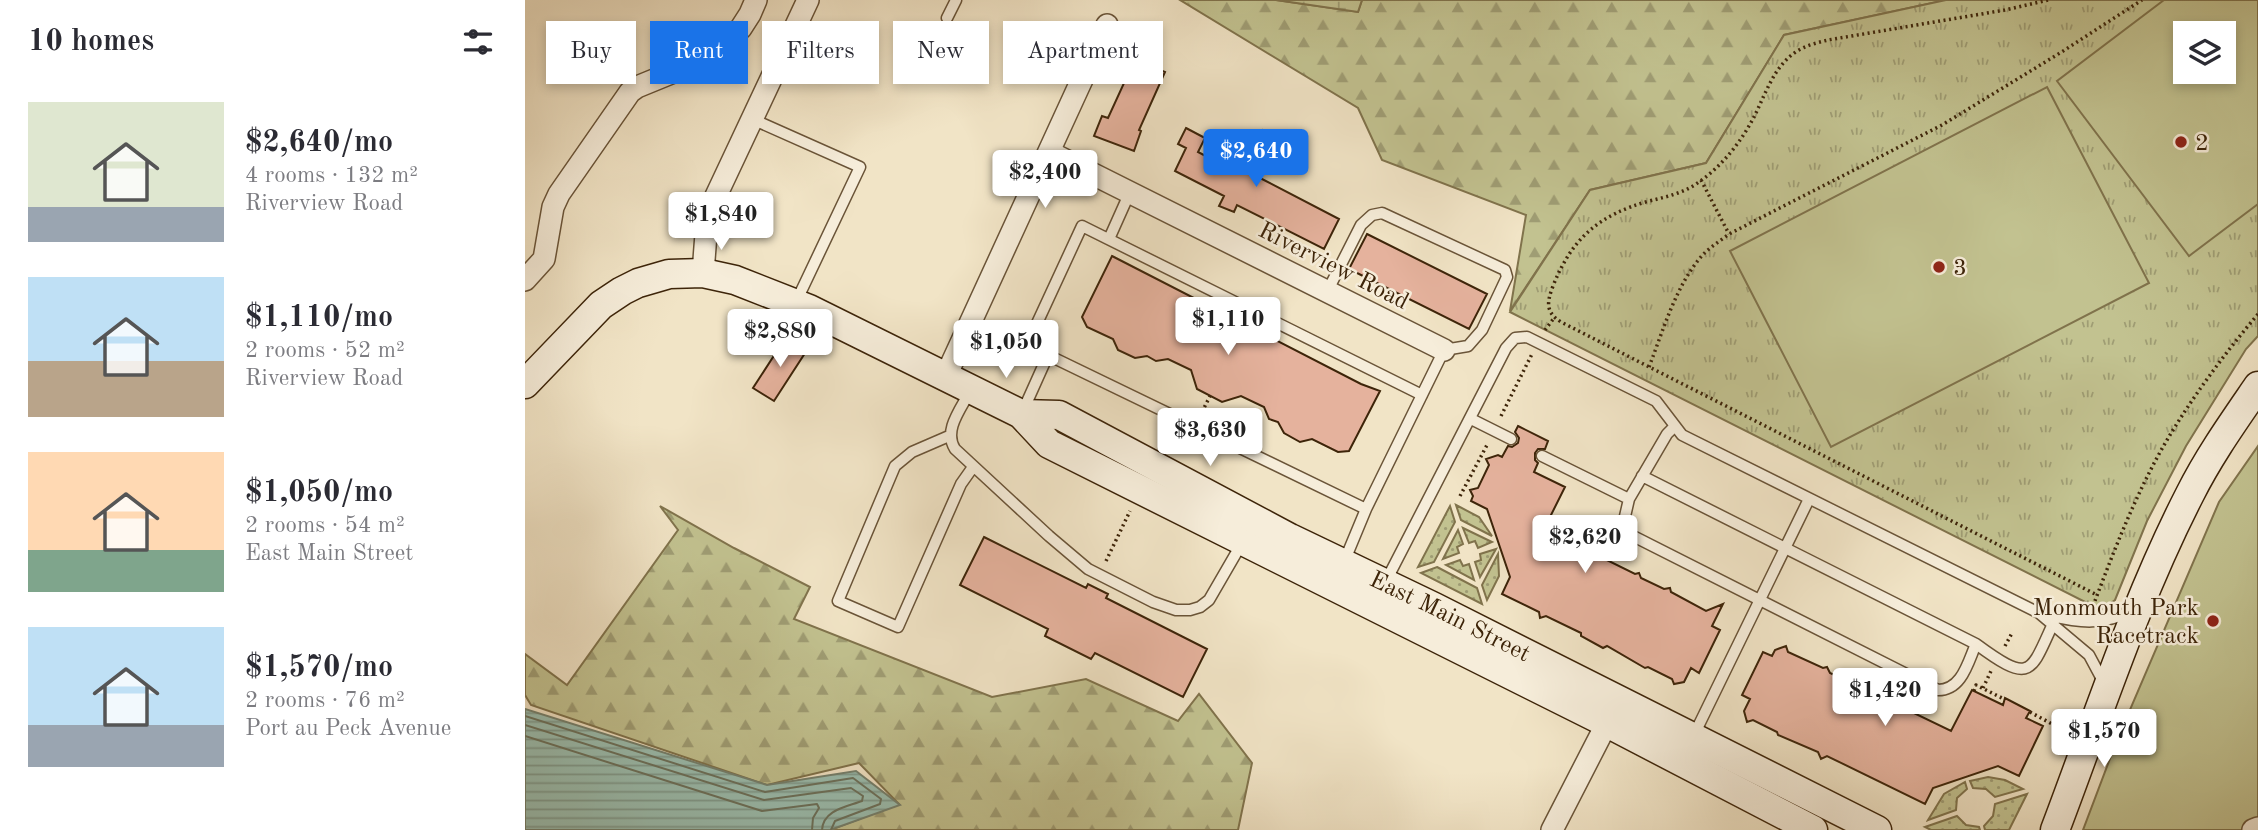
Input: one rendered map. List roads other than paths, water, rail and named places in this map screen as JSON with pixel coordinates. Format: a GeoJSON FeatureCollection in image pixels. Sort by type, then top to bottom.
{"type":"FeatureCollection","features":[{"type":"Feature","properties":{"kind":"main road","name":"East Main Street"},"geometry":{"type":"LineString","coordinates":[[525,384],[601,305],[622,290],[653,277],[669,274],[703,273],[735,280],[796,304],[1021,414],[1049,444],[1243,541],[1338,575],[1385,583],[1877,830]]}},
{"type":"Feature","properties":{"kind":"main road"},"geometry":{"type":"LineString","coordinates":[[2056,830],[2139,604],[2191,492],[2221,440],[2258,386]]}},
{"type":"Feature","properties":{"kind":"main road","name":"East Main Street"},"geometry":{"type":"LineString","coordinates":[[1021,414],[1059,415],[1290,538],[1338,575],[1607,723],[1813,830]]}},
{"type":"Feature","properties":{"kind":"street"},"geometry":{"type":"LineString","coordinates":[[525,280],[544,259],[551,215],[559,194],[618,107],[637,87],[703,60],[724,45],[741,28],[756,0]]}},
{"type":"Feature","properties":{"kind":"street"},"geometry":{"type":"LineString","coordinates":[[703,273],[708,221],[715,198],[808,0]]}},
{"type":"Feature","properties":{"kind":"street"},"geometry":{"type":"LineString","coordinates":[[958,384],[1049,152],[1080,84]]}},
{"type":"Feature","properties":{"kind":"street","name":"Riverview Road"},"geometry":{"type":"LineString","coordinates":[[1049,152],[1444,350]]}},
{"type":"Feature","properties":{"kind":"street"},"geometry":{"type":"LineString","coordinates":[[1552,830],[1607,723]]}},
{"type":"Feature","properties":{"kind":"lane"},"geometry":{"type":"LineString","coordinates":[[947,18],[956,0]]}},
{"type":"Feature","properties":{"kind":"lane"},"geometry":{"type":"LineString","coordinates":[[752,119],[860,167],[796,304]]}},
{"type":"Feature","properties":{"kind":"lane"},"geometry":{"type":"LineString","coordinates":[[1109,239],[1130,192]]}},
{"type":"Feature","properties":{"kind":"lane"},"geometry":{"type":"LineString","coordinates":[[1327,292],[1361,225],[1372,215],[1383,214],[1505,270],[1507,277],[1482,330],[1468,346],[1444,350],[1366,509],[1338,575]]}},
{"type":"Feature","properties":{"kind":"lane"},"geometry":{"type":"LineString","coordinates":[[1366,509],[1027,345],[1082,226],[1422,395]]}},
{"type":"Feature","properties":{"kind":"lane"},"geometry":{"type":"LineString","coordinates":[[1385,583],[1510,342],[1515,338],[1527,337],[1656,401],[1682,436],[2055,621],[2099,671],[2108,691]]}},
{"type":"Feature","properties":{"kind":"lane"},"geometry":{"type":"LineString","coordinates":[[1021,414],[1048,355]]}},
{"type":"Feature","properties":{"kind":"lane"},"geometry":{"type":"LineString","coordinates":[[958,384],[950,436],[955,449],[1088,569],[1153,602],[1176,610],[1190,610],[1209,600],[1243,541]]}},
{"type":"Feature","properties":{"kind":"lane"},"geometry":{"type":"LineString","coordinates":[[1471,419],[1511,439]]}},
{"type":"Feature","properties":{"kind":"lane"},"geometry":{"type":"LineString","coordinates":[[1674,427],[1667,434],[1629,499],[1623,525],[1627,533],[1938,690],[1949,689],[1958,682],[1976,644]]}},
{"type":"Feature","properties":{"kind":"lane"},"geometry":{"type":"LineString","coordinates":[[950,436],[912,452],[895,466],[838,601],[898,627],[961,484],[973,467]]}},
{"type":"Feature","properties":{"kind":"lane"},"geometry":{"type":"LineString","coordinates":[[1542,456],[1629,499]]}},
{"type":"Feature","properties":{"kind":"lane"},"geometry":{"type":"LineString","coordinates":[[1642,477],[1976,644],[1994,657],[2021,670],[2035,663],[2055,621]]}},
{"type":"Feature","properties":{"kind":"lane"},"geometry":{"type":"LineString","coordinates":[[1693,737],[1809,499]]}},
{"type":"Feature","properties":{"kind":"lane"},"geometry":{"type":"LineString","coordinates":[[2055,621],[2105,622],[2130,612],[2139,604]]}},
{"type":"Feature","properties":{"kind":"lane"},"geometry":{"type":"LineString","coordinates":[[2041,650],[2045,643],[2057,638],[2070,640],[2082,649]]}},
{"type":"Feature","properties":{"kind":"water"},"geometry":{"type":"Polygon","coordinates":[[[525,709],[767,785],[856,771],[900,805],[830,830],[525,830],[525,709]]]}},
{"type":"Feature","properties":{"kind":"place","name":"2"},"geometry":{"type":"Point","coordinates":[2181,142]}},
{"type":"Feature","properties":{"kind":"place","name":"3"},"geometry":{"type":"Point","coordinates":[1939,267]}},
{"type":"Feature","properties":{"kind":"place","name":"Monmouth Park Racetrack"},"geometry":{"type":"Point","coordinates":[2213,621]}}]}
